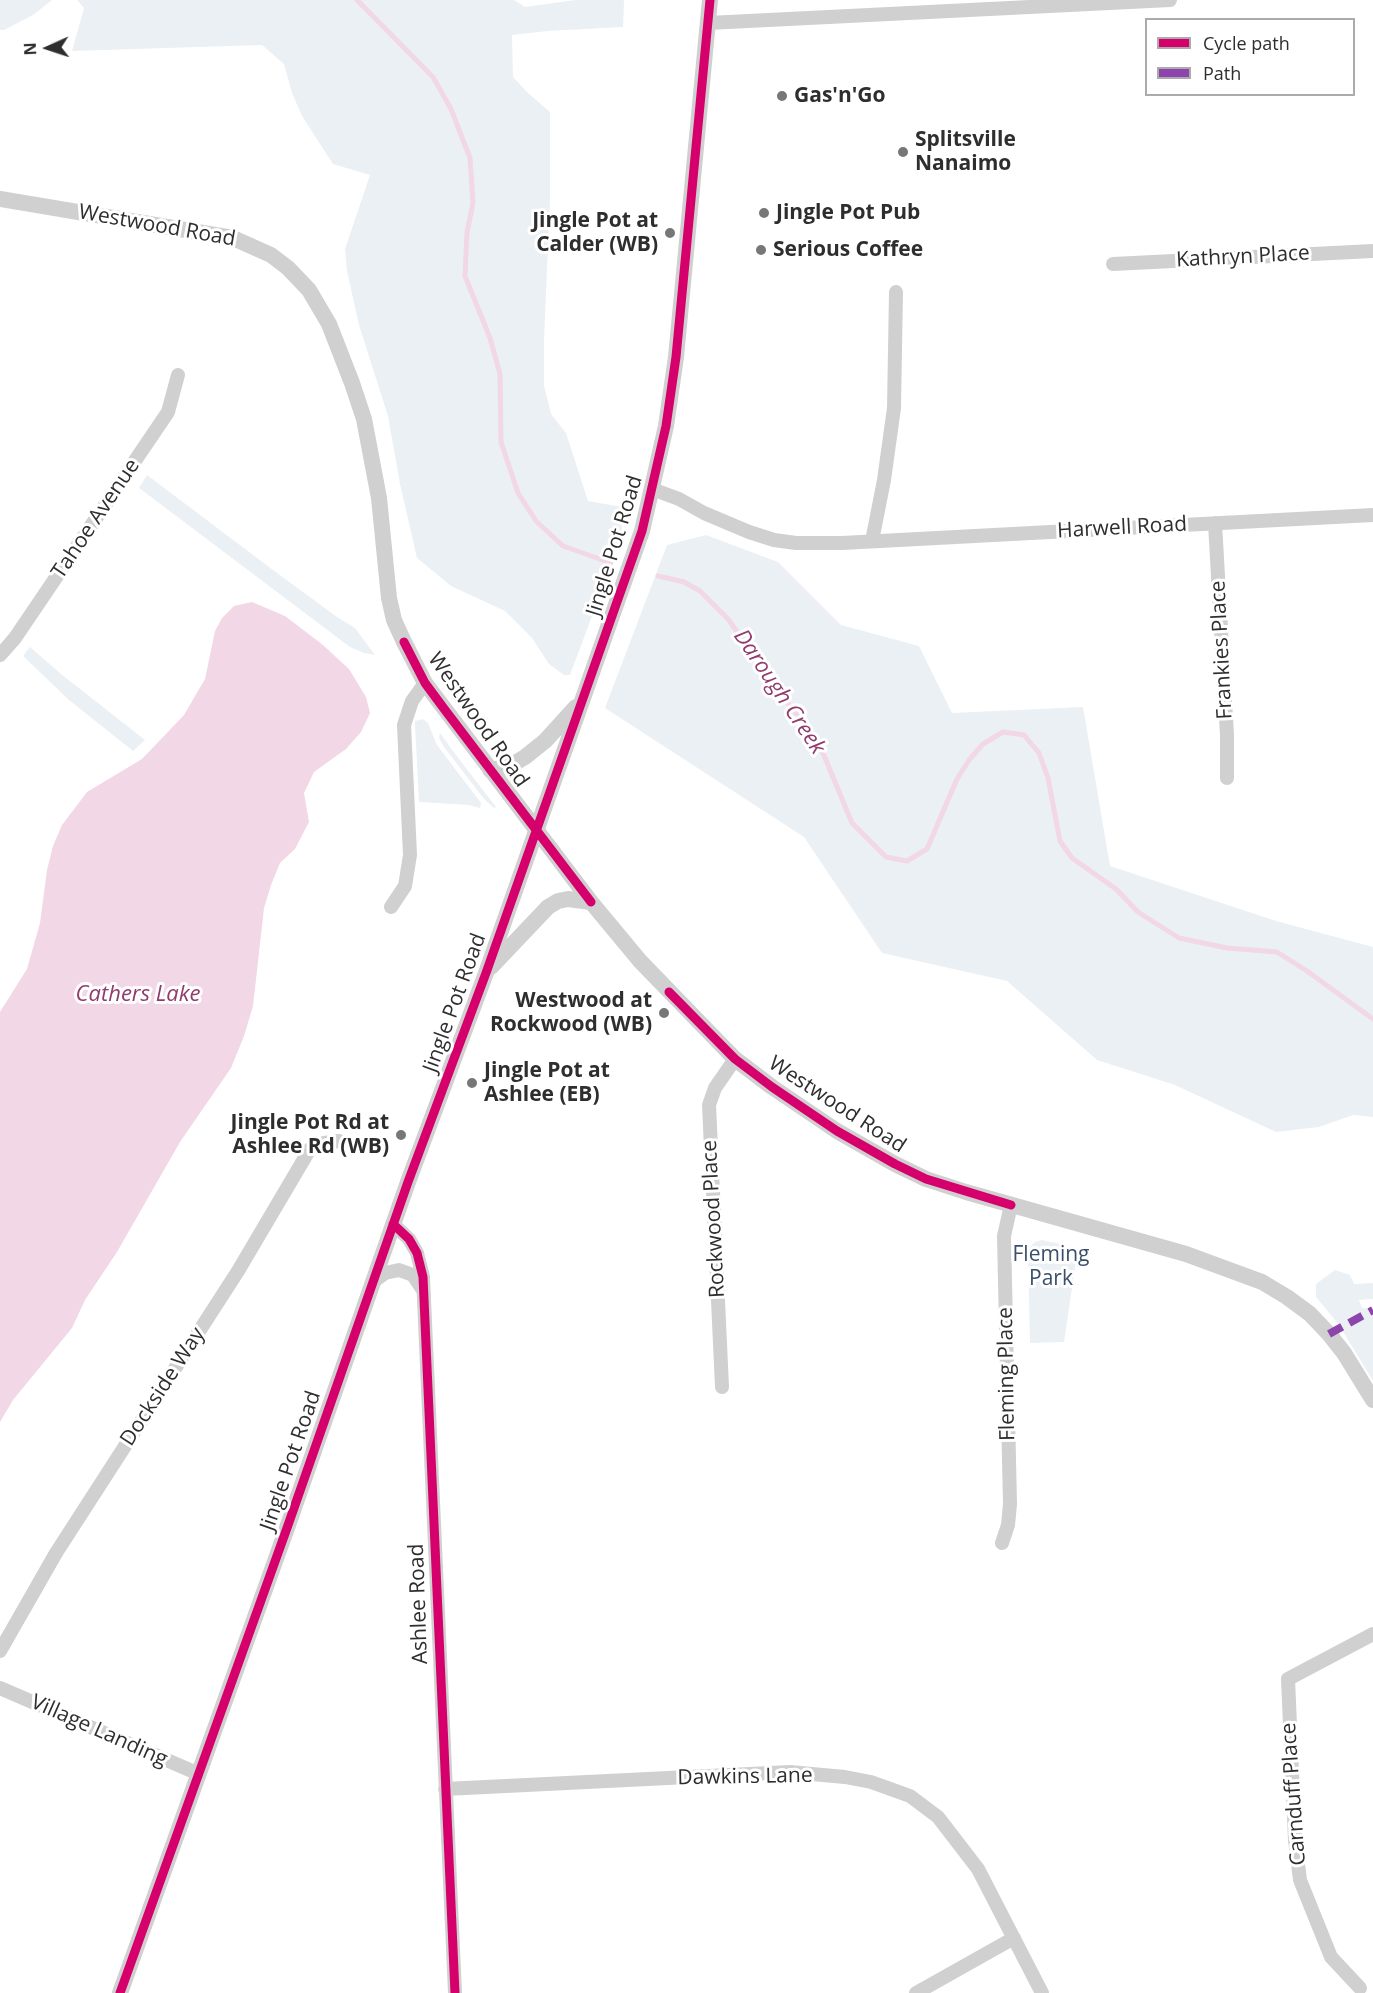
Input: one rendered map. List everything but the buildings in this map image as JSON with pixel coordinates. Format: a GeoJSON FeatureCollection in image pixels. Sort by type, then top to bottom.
{"type":"FeatureCollection","features":[{"type":"Feature","properties":{"kind":"street","name":"Jingle Pot Road"},"geometry":{"type":"LineString","coordinates":[[120,1993],[642,531],[666,426],[676,357],[710,0]]}},
{"type":"Feature","properties":{"kind":"street"},"geometry":{"type":"LineString","coordinates":[[708,23],[1018,4],[1170,0]]}},
{"type":"Feature","properties":{"kind":"street","name":"Westwood Road"},"geometry":{"type":"LineString","coordinates":[[0,199],[233,238],[271,255],[298,278],[318,304],[329,324],[357,397],[375,472],[389,598],[394,620],[425,683],[591,902],[640,961],[735,1059],[812,1114],[895,1164],[926,1179],[1186,1254],[1262,1282],[1310,1314],[1329,1334],[1344,1353],[1373,1400]]}},
{"type":"Feature","properties":{"kind":"street","name":"Kathryn Place"},"geometry":{"type":"LineString","coordinates":[[1113,264],[1373,251]]}},
{"type":"Feature","properties":{"kind":"street"},"geometry":{"type":"LineString","coordinates":[[872,541],[884,480],[894,408],[896,292]]}},
{"type":"Feature","properties":{"kind":"street","name":"Tahoe Avenue"},"geometry":{"type":"LineString","coordinates":[[0,655],[15,638],[168,412],[178,375]]}},
{"type":"Feature","properties":{"kind":"street","name":"Harwell Road"},"geometry":{"type":"LineString","coordinates":[[652,489],[679,499],[726,524],[774,540],[796,543],[1373,515]]}},
{"type":"Feature","properties":{"kind":"street","name":"Frankies Place"},"geometry":{"type":"LineString","coordinates":[[1215,523],[1227,735],[1227,778]]}},
{"type":"Feature","properties":{"kind":"street"},"geometry":{"type":"LineString","coordinates":[[391,907],[405,886],[410,855],[404,725],[411,701],[425,683]]}},
{"type":"Feature","properties":{"kind":"street"},"geometry":{"type":"LineString","coordinates":[[490,771],[510,766],[525,757],[545,741],[582,700]]}},
{"type":"Feature","properties":{"kind":"street"},"geometry":{"type":"LineString","coordinates":[[486,973],[548,907],[558,901],[568,899],[591,902]]}},
{"type":"Feature","properties":{"kind":"street","name":"Rockwood Place"},"geometry":{"type":"LineString","coordinates":[[722,1387],[709,1105],[715,1088],[735,1059]]}},
{"type":"Feature","properties":{"kind":"street","name":"Dockside Way"},"geometry":{"type":"LineString","coordinates":[[0,1651],[56,1553],[238,1271],[310,1149],[324,1143],[339,1141]]}},
{"type":"Feature","properties":{"kind":"street","name":"Fleming Place"},"geometry":{"type":"LineString","coordinates":[[1002,1543],[1008,1525],[1010,1504],[1004,1236],[1011,1205]]}},
{"type":"Feature","properties":{"kind":"street","name":"Ashlee Road"},"geometry":{"type":"LineString","coordinates":[[393,1224],[409,1239],[417,1253],[422,1272],[455,1993]]}},
{"type":"Feature","properties":{"kind":"street"},"geometry":{"type":"LineString","coordinates":[[374,1281],[385,1273],[399,1270],[413,1275],[423,1290]]}},
{"type":"Feature","properties":{"kind":"street","name":"Carnduff Place"},"geometry":{"type":"LineString","coordinates":[[1360,1988],[1331,1957],[1300,1880],[1295,1840],[1288,1679],[1373,1634]]}},
{"type":"Feature","properties":{"kind":"street","name":"Village Landing"},"geometry":{"type":"LineString","coordinates":[[0,1688],[199,1774]]}},
{"type":"Feature","properties":{"kind":"street","name":"Dawkins Lane"},"geometry":{"type":"LineString","coordinates":[[445,1789],[790,1772],[871,1782],[910,1796],[938,1817],[978,1869],[1042,1993]]}},
{"type":"Feature","properties":{"kind":"street"},"geometry":{"type":"LineString","coordinates":[[916,1993],[1014,1938]]}},
{"type":"Feature","properties":{"kind":"green space"},"geometry":{"type":"Polygon","coordinates":[[[0,0],[52,0],[33,15],[0,30],[0,0]]]}},
{"type":"Feature","properties":{"kind":"green space"},"geometry":{"type":"Polygon","coordinates":[[[77,0],[514,0],[525,7],[576,0],[624,0],[623,27],[512,35],[513,77],[550,112],[550,200],[544,386],[551,414],[566,433],[588,501],[622,507],[622,536],[570,675],[564,675],[549,664],[532,638],[505,611],[451,586],[417,558],[400,484],[388,416],[359,325],[347,271],[345,249],[370,175],[333,164],[302,116],[292,93],[284,64],[262,45],[72,51],[84,8],[77,0]]]}},
{"type":"Feature","properties":{"kind":"green space"},"geometry":{"type":"Polygon","coordinates":[[[147,475],[273,570],[355,628],[375,655],[350,647],[139,488],[147,475]]]}},
{"type":"Feature","properties":{"kind":"green space"},"geometry":{"type":"Polygon","coordinates":[[[706,535],[778,562],[841,625],[919,646],[952,713],[1083,707],[1110,866],[1276,921],[1373,947],[1373,1117],[1353,1115],[1319,1127],[1276,1132],[1175,1085],[1097,1060],[1007,981],[882,953],[804,837],[605,708],[667,545],[706,535]]]}},
{"type":"Feature","properties":{"kind":"green space"},"geometry":{"type":"Polygon","coordinates":[[[30,647],[145,740],[133,751],[69,700],[23,656],[30,647]]]}},
{"type":"Feature","properties":{"kind":"green space"},"geometry":{"type":"Polygon","coordinates":[[[423,719],[428,723],[437,745],[481,803],[480,808],[469,805],[419,802],[415,721],[423,719]]]}},
{"type":"Feature","properties":{"kind":"green space"},"geometry":{"type":"Polygon","coordinates":[[[440,733],[496,807],[494,808],[484,799],[444,747],[439,738],[440,733]]]}},
{"type":"Feature","properties":{"kind":"green space","name":"Fleming Park"},"geometry":{"type":"Polygon","coordinates":[[[1042,1240],[1078,1248],[1064,1342],[1030,1343],[1028,1253],[1035,1242],[1042,1240]]]}},
{"type":"Feature","properties":{"kind":"green space"},"geometry":{"type":"Polygon","coordinates":[[[1335,1270],[1350,1275],[1354,1284],[1373,1283],[1373,1299],[1359,1300],[1362,1308],[1373,1309],[1373,1381],[1339,1325],[1316,1297],[1316,1284],[1335,1270]]]}},
{"type":"Feature","properties":{"kind":"water","name":"Cathers Lake"},"geometry":{"type":"Polygon","coordinates":[[[252,602],[285,616],[323,645],[349,669],[366,697],[370,713],[361,732],[346,749],[314,772],[304,793],[309,822],[295,849],[280,863],[271,885],[264,908],[253,1006],[231,1068],[180,1142],[117,1252],[85,1300],[72,1328],[13,1400],[0,1422],[0,1012],[27,969],[40,923],[47,870],[53,846],[62,825],[87,792],[142,759],[184,715],[205,679],[215,631],[222,618],[234,606],[252,602]]]}},
{"type":"Feature","properties":{"kind":"waterway","name":"Darough Creek"},"geometry":{"type":"LineString","coordinates":[[357,0],[433,77],[451,109],[470,158],[473,203],[467,232],[465,276],[490,338],[500,374],[501,442],[518,493],[536,521],[563,546],[611,563]]}},
{"type":"Feature","properties":{"kind":"waterway","name":"Darough Creek"},"geometry":{"type":"LineString","coordinates":[[658,576],[684,582],[700,591],[728,619],[786,701],[818,741],[852,823],[886,857],[907,861],[927,849],[957,779],[969,760],[983,744],[1003,732],[1024,735],[1039,753],[1048,778],[1060,841],[1072,858],[1116,889],[1138,912],[1179,938],[1227,948],[1277,952],[1373,1019]]}},
{"type":"Feature","properties":{"kind":"marked path"},"geometry":{"type":"LineString","coordinates":[[1329,1334],[1373,1310]]}},
{"type":"Feature","properties":{"kind":"cycle path"},"geometry":{"type":"LineString","coordinates":[[120,1993],[642,531],[666,426],[676,357],[710,0]]}},
{"type":"Feature","properties":{"kind":"cycle path"},"geometry":{"type":"LineString","coordinates":[[404,642],[425,683],[591,902]]}},
{"type":"Feature","properties":{"kind":"cycle path"},"geometry":{"type":"LineString","coordinates":[[669,992],[735,1059],[837,1131],[926,1179],[1011,1205]]}},
{"type":"Feature","properties":{"kind":"cycle path"},"geometry":{"type":"LineString","coordinates":[[393,1224],[409,1239],[417,1253],[423,1277],[455,1993]]}},
{"type":"Feature","properties":{"kind":"place","name":"Gas'n'Go"},"geometry":{"type":"Point","coordinates":[782,96]}},
{"type":"Feature","properties":{"kind":"place","name":"Splitsville Nanaimo"},"geometry":{"type":"Point","coordinates":[903,152]}},
{"type":"Feature","properties":{"kind":"place","name":"Jingle Pot Pub"},"geometry":{"type":"Point","coordinates":[764,213]}},
{"type":"Feature","properties":{"kind":"place","name":"Jingle Pot at Calder (WB)"},"geometry":{"type":"Point","coordinates":[670,233]}},
{"type":"Feature","properties":{"kind":"place","name":"Serious Coffee"},"geometry":{"type":"Point","coordinates":[761,250]}},
{"type":"Feature","properties":{"kind":"place","name":"Westwood at Rockwood (WB)"},"geometry":{"type":"Point","coordinates":[664,1013]}},
{"type":"Feature","properties":{"kind":"place","name":"Jingle Pot at Ashlee (EB)"},"geometry":{"type":"Point","coordinates":[472,1083]}},
{"type":"Feature","properties":{"kind":"place","name":"Jingle Pot Rd at Ashlee Rd (WB)"},"geometry":{"type":"Point","coordinates":[401,1135]}}]}
